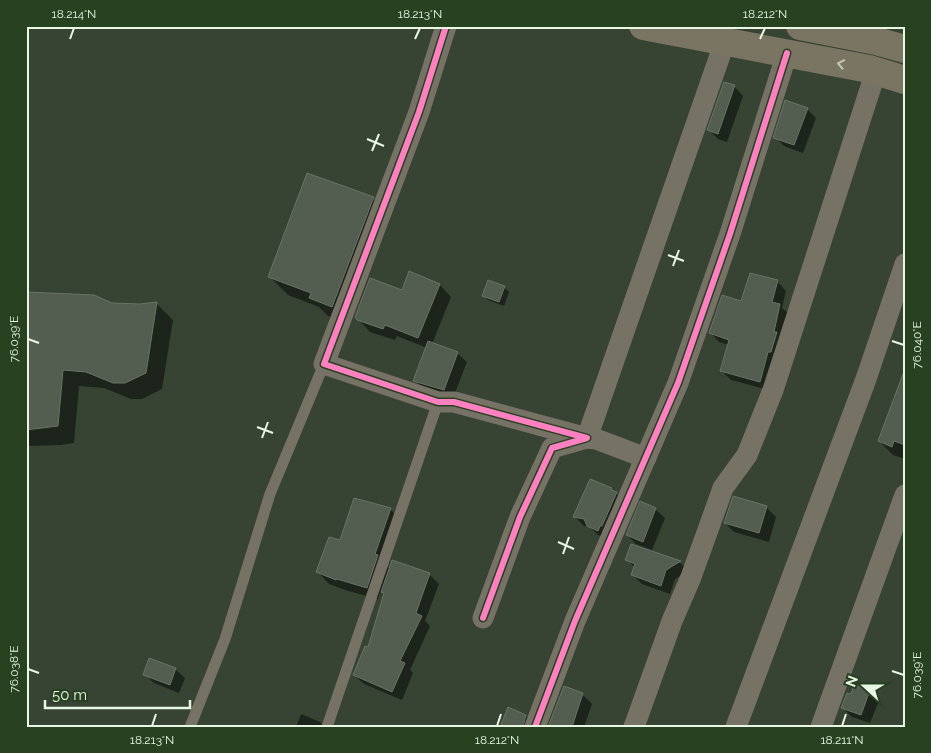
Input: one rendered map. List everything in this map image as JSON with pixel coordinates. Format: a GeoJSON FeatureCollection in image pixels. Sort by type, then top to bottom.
{"type":"FeatureCollection","features":[{"type":"Feature","properties":{"kind":"main road"},"geometry":{"type":"LineString","coordinates":[[643,26],[876,71],[905,80]]}},
{"type":"Feature","properties":{"kind":"main road"},"geometry":{"type":"LineString","coordinates":[[800,26],[876,41],[905,49]]}},
{"type":"Feature","properties":{"kind":"street"},"geometry":{"type":"LineString","coordinates":[[446,26],[419,112],[324,364],[438,402],[454,402],[596,439],[646,458]]}},
{"type":"Feature","properties":{"kind":"street"},"geometry":{"type":"LineString","coordinates":[[587,438],[725,41]]}},
{"type":"Feature","properties":{"kind":"street"},"geometry":{"type":"LineString","coordinates":[[535,727],[576,622],[678,383],[730,234],[787,53]]}},
{"type":"Feature","properties":{"kind":"street"},"geometry":{"type":"LineString","coordinates":[[634,727],[672,620],[691,577],[723,488],[747,455],[773,390],[876,71]]}},
{"type":"Feature","properties":{"kind":"street"},"geometry":{"type":"LineString","coordinates":[[736,727],[866,379],[905,264]]}},
{"type":"Feature","properties":{"kind":"street"},"geometry":{"type":"LineString","coordinates":[[483,618],[520,518],[552,448],[587,438]]}},
{"type":"Feature","properties":{"kind":"street"},"geometry":{"type":"LineString","coordinates":[[821,727],[905,495]]}},
{"type":"Feature","properties":{"kind":"lane"},"geometry":{"type":"LineString","coordinates":[[190,727],[225,639],[270,494],[324,364]]}},
{"type":"Feature","properties":{"kind":"lane"},"geometry":{"type":"LineString","coordinates":[[327,727],[438,402]]}},
{"type":"Feature","properties":{"kind":"building"},"geometry":{"type":"Polygon","coordinates":[[[724,82],[735,85],[718,134],[707,130],[724,82]]]}},
{"type":"Feature","properties":{"kind":"building"},"geometry":{"type":"Polygon","coordinates":[[[785,100],[808,108],[794,145],[773,138],[785,100]]]}},
{"type":"Feature","properties":{"kind":"building"},"geometry":{"type":"Polygon","coordinates":[[[307,173],[374,197],[332,307],[309,298],[311,293],[268,277],[307,173]]]}},
{"type":"Feature","properties":{"kind":"building"},"geometry":{"type":"Polygon","coordinates":[[[409,271],[440,284],[418,338],[385,325],[383,329],[357,320],[355,317],[370,278],[402,290],[409,271]]]}},
{"type":"Feature","properties":{"kind":"building"},"geometry":{"type":"Polygon","coordinates":[[[750,273],[778,280],[772,302],[780,304],[774,332],[777,332],[771,352],[768,352],[760,382],[720,371],[729,340],[709,333],[722,295],[741,301],[750,273]]]}},
{"type":"Feature","properties":{"kind":"building"},"geometry":{"type":"Polygon","coordinates":[[[488,280],[505,286],[499,302],[482,296],[488,280]]]}},
{"type":"Feature","properties":{"kind":"building"},"geometry":{"type":"Polygon","coordinates":[[[26,292],[94,295],[112,303],[140,304],[157,302],[146,373],[125,383],[113,383],[86,372],[63,370],[58,426],[26,430],[26,292]]]}},
{"type":"Feature","properties":{"kind":"building"},"geometry":{"type":"Polygon","coordinates":[[[428,341],[458,352],[444,390],[413,381],[428,341]]]}},
{"type":"Feature","properties":{"kind":"building"},"geometry":{"type":"Polygon","coordinates":[[[903,374],[905,374],[905,445],[894,441],[892,447],[878,441],[903,374]]]}},
{"type":"Feature","properties":{"kind":"building"},"geometry":{"type":"Polygon","coordinates":[[[590,479],[617,492],[598,531],[587,526],[584,519],[573,517],[590,479]]]}},
{"type":"Feature","properties":{"kind":"building"},"geometry":{"type":"Polygon","coordinates":[[[733,496],[767,506],[759,533],[724,523],[733,496]]]}},
{"type":"Feature","properties":{"kind":"building"},"geometry":{"type":"Polygon","coordinates":[[[354,498],[391,508],[375,554],[378,555],[367,588],[336,580],[316,572],[329,537],[340,540],[354,498]]]}},
{"type":"Feature","properties":{"kind":"building"},"geometry":{"type":"Polygon","coordinates":[[[640,501],[656,508],[643,542],[626,535],[640,501]]]}},
{"type":"Feature","properties":{"kind":"building"},"geometry":{"type":"Polygon","coordinates":[[[631,544],[681,561],[666,570],[661,586],[631,575],[635,564],[625,560],[631,544]]]}},
{"type":"Feature","properties":{"kind":"building"},"geometry":{"type":"Polygon","coordinates":[[[392,560],[430,573],[416,613],[422,616],[400,661],[405,663],[392,692],[353,675],[365,646],[368,647],[384,593],[381,592],[392,560]]]}},
{"type":"Feature","properties":{"kind":"building"},"geometry":{"type":"Polygon","coordinates":[[[149,658],[176,668],[170,685],[143,675],[149,658]]]}},
{"type":"Feature","properties":{"kind":"building"},"geometry":{"type":"Polygon","coordinates":[[[854,685],[870,690],[861,715],[841,708],[847,693],[851,694],[854,685]]]}},
{"type":"Feature","properties":{"kind":"building"},"geometry":{"type":"Polygon","coordinates":[[[564,686],[583,693],[572,727],[548,727],[564,686]]]}},
{"type":"Feature","properties":{"kind":"building"},"geometry":{"type":"Polygon","coordinates":[[[508,707],[526,715],[523,727],[500,727],[508,707]]]}},
{"type":"Feature","properties":{"kind":"cycle path"},"geometry":{"type":"LineString","coordinates":[[446,26],[419,112],[324,364],[438,402],[454,402],[587,438],[552,448],[520,517],[483,618]]}},
{"type":"Feature","properties":{"kind":"cycle path"},"geometry":{"type":"LineString","coordinates":[[535,727],[575,621],[678,383],[730,234],[787,53]]}}]}
